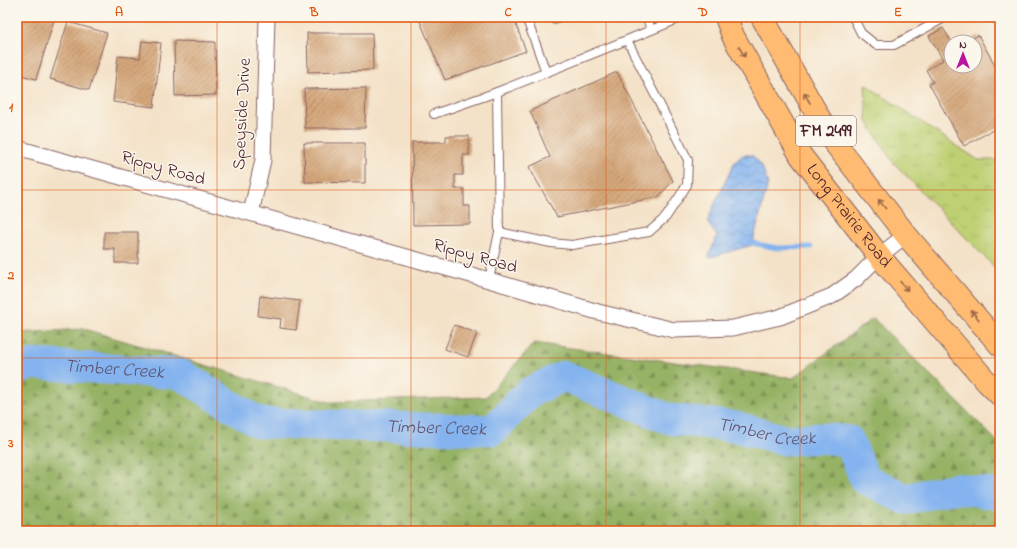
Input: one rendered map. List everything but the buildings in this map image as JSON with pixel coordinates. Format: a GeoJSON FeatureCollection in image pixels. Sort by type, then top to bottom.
{"type":"FeatureCollection","features":[{"type":"Feature","properties":{"kind":"main road","name":"Long Prairie Road"},"geometry":{"type":"LineString","coordinates":[[726,17],[733,36],[801,156],[879,256],[994,389]]}},
{"type":"Feature","properties":{"kind":"main road","name":"Long Prairie Road"},"geometry":{"type":"LineString","coordinates":[[762,17],[830,137],[906,235],[1000,344]]}},
{"type":"Feature","properties":{"kind":"street","name":"Speyside Drive"},"geometry":{"type":"LineString","coordinates":[[251,213],[263,160],[267,17]]}},
{"type":"Feature","properties":{"kind":"street","name":"Rippy Road"},"geometry":{"type":"LineString","coordinates":[[17,148],[598,312],[674,330],[733,328],[780,317],[832,296],[856,279],[879,256],[906,235]]}},
{"type":"Feature","properties":{"kind":"lane"},"geometry":{"type":"LineString","coordinates":[[526,17],[546,72]]}},
{"type":"Feature","properties":{"kind":"lane"},"geometry":{"type":"LineString","coordinates":[[647,17],[651,30]]}},
{"type":"Feature","properties":{"kind":"lane"},"geometry":{"type":"LineString","coordinates":[[434,114],[497,92],[683,17]]}},
{"type":"Feature","properties":{"kind":"lane"},"geometry":{"type":"LineString","coordinates":[[853,17],[861,33],[876,45],[894,45],[946,17]]}},
{"type":"Feature","properties":{"kind":"lane"},"geometry":{"type":"LineString","coordinates":[[500,232],[551,243],[572,244],[649,232],[666,217],[686,184],[688,160],[627,40]]}},
{"type":"Feature","properties":{"kind":"lane"},"geometry":{"type":"LineString","coordinates":[[489,280],[500,232],[497,92]]}},
{"type":"Feature","properties":{"kind":"green space"},"geometry":{"type":"Polygon","coordinates":[[[865,84],[978,160],[1000,160],[1000,273],[893,162],[867,121],[865,84]]]}},
{"type":"Feature","properties":{"kind":"green space"},"geometry":{"type":"Polygon","coordinates":[[[873,318],[1000,444],[1000,531],[17,531],[17,333],[84,329],[329,402],[486,397],[534,343],[793,378],[873,318]]]}},
{"type":"Feature","properties":{"kind":"water"},"geometry":{"type":"Polygon","coordinates":[[[743,155],[752,155],[762,166],[768,184],[752,245],[708,258],[717,236],[707,222],[734,163],[743,155]]]}},
{"type":"Feature","properties":{"kind":"waterway"},"geometry":{"type":"LineString","coordinates":[[752,243],[777,248],[811,247]]}},
{"type":"Feature","properties":{"kind":"waterway","name":"Timber Creek"},"geometry":{"type":"LineString","coordinates":[[17,369],[34,364],[180,374],[259,423],[493,430],[530,392],[564,376],[669,419],[737,427],[785,440],[823,438],[849,441],[865,479],[906,499],[956,488],[1000,495]]}}]}
